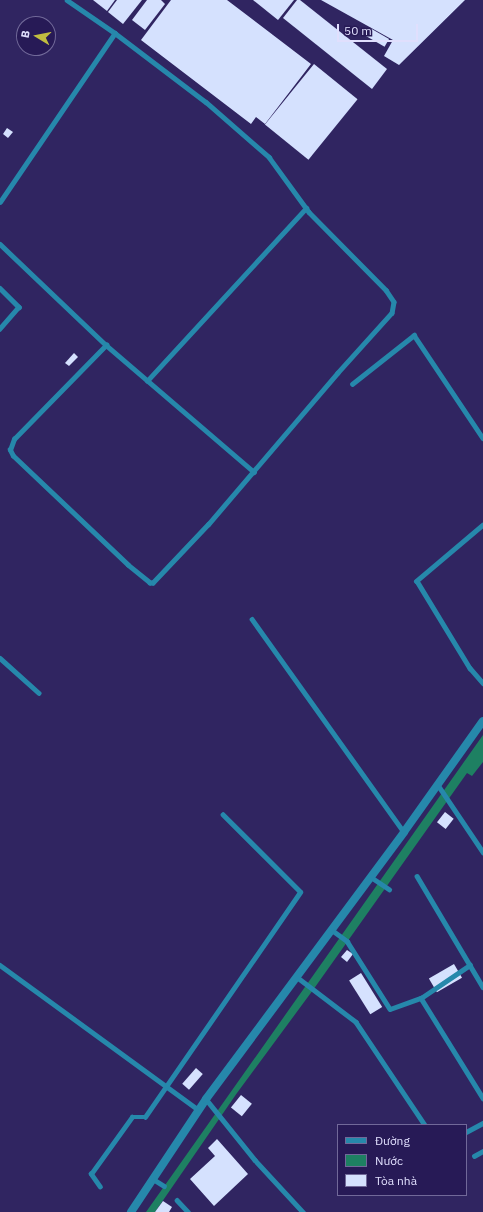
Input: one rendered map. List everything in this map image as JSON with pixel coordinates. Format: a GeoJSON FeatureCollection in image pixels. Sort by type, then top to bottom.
{"type":"FeatureCollection","features":[{"type":"Feature","properties":{"kind":"street"},"geometry":{"type":"LineString","coordinates":[[131,1212],[206,1099],[371,877],[483,722]]}},
{"type":"Feature","properties":{"kind":"lane"},"geometry":{"type":"LineString","coordinates":[[67,0],[115,33],[206,102],[269,157],[306,208],[386,290],[393,298],[394,306],[392,313],[338,373],[209,524],[154,583],[150,583],[128,565],[13,456],[10,450],[14,439],[106,345]]}},
{"type":"Feature","properties":{"kind":"lane"},"geometry":{"type":"LineString","coordinates":[[0,202],[115,33]]}},
{"type":"Feature","properties":{"kind":"lane"},"geometry":{"type":"LineString","coordinates":[[148,381],[306,208]]}},
{"type":"Feature","properties":{"kind":"lane"},"geometry":{"type":"LineString","coordinates":[[0,244],[106,345],[254,472]]}},
{"type":"Feature","properties":{"kind":"lane"},"geometry":{"type":"LineString","coordinates":[[0,288],[18,307],[0,329]]}},
{"type":"Feature","properties":{"kind":"lane"},"geometry":{"type":"LineString","coordinates":[[352,384],[414,335],[483,438]]}},
{"type":"Feature","properties":{"kind":"lane"},"geometry":{"type":"LineString","coordinates":[[483,525],[417,580],[470,668],[483,683]]}},
{"type":"Feature","properties":{"kind":"lane"},"geometry":{"type":"LineString","coordinates":[[252,619],[404,832]]}},
{"type":"Feature","properties":{"kind":"lane"},"geometry":{"type":"LineString","coordinates":[[0,658],[39,693]]}},
{"type":"Feature","properties":{"kind":"lane"},"geometry":{"type":"LineString","coordinates":[[438,785],[447,801],[483,852]]}},
{"type":"Feature","properties":{"kind":"lane"},"geometry":{"type":"LineString","coordinates":[[100,1187],[91,1174],[132,1117],[145,1117],[300,892],[223,815]]}},
{"type":"Feature","properties":{"kind":"lane"},"geometry":{"type":"LineString","coordinates":[[417,876],[483,987]]}},
{"type":"Feature","properties":{"kind":"lane"},"geometry":{"type":"LineString","coordinates":[[371,877],[388,888]]}},
{"type":"Feature","properties":{"kind":"lane"},"geometry":{"type":"LineString","coordinates":[[332,930],[347,941],[390,1009],[422,998],[470,965]]}},
{"type":"Feature","properties":{"kind":"lane"},"geometry":{"type":"LineString","coordinates":[[0,965],[199,1110]]}},
{"type":"Feature","properties":{"kind":"lane"},"geometry":{"type":"LineString","coordinates":[[297,977],[356,1022],[425,1124]]}},
{"type":"Feature","properties":{"kind":"lane"},"geometry":{"type":"LineString","coordinates":[[422,998],[483,1098]]}},
{"type":"Feature","properties":{"kind":"lane"},"geometry":{"type":"LineString","coordinates":[[206,1099],[255,1160],[303,1212]]}},
{"type":"Feature","properties":{"kind":"lane"},"geometry":{"type":"LineString","coordinates":[[467,1131],[483,1123]]}},
{"type":"Feature","properties":{"kind":"lane"},"geometry":{"type":"LineString","coordinates":[[474,1156],[483,1151]]}},
{"type":"Feature","properties":{"kind":"lane"},"geometry":{"type":"LineString","coordinates":[[153,1179],[164,1186]]}},
{"type":"Feature","properties":{"kind":"lane"},"geometry":{"type":"LineString","coordinates":[[177,1200],[188,1212]]}},
{"type":"Feature","properties":{"kind":"water"},"geometry":{"type":"Polygon","coordinates":[[[483,735],[483,762],[472,776],[467,773],[313,990],[237,1093],[155,1212],[146,1212],[483,735]]]}},
{"type":"Feature","properties":{"kind":"building"},"geometry":{"type":"Polygon","coordinates":[[[93,0],[115,0],[107,11],[93,0]]]}},
{"type":"Feature","properties":{"kind":"building"},"geometry":{"type":"Polygon","coordinates":[[[117,0],[142,0],[123,24],[108,12],[117,0]]]}},
{"type":"Feature","properties":{"kind":"building"},"geometry":{"type":"Polygon","coordinates":[[[147,0],[161,0],[165,4],[145,30],[132,20],[147,0]]]}},
{"type":"Feature","properties":{"kind":"building"},"geometry":{"type":"Polygon","coordinates":[[[171,0],[227,0],[311,64],[265,124],[256,117],[251,124],[141,40],[171,0]]]}},
{"type":"Feature","properties":{"kind":"building"},"geometry":{"type":"Polygon","coordinates":[[[253,0],[294,0],[278,20],[253,0]]]}},
{"type":"Feature","properties":{"kind":"building"},"geometry":{"type":"Polygon","coordinates":[[[297,0],[300,0],[387,69],[372,89],[283,18],[297,0]]]}},
{"type":"Feature","properties":{"kind":"building"},"geometry":{"type":"Polygon","coordinates":[[[321,0],[465,0],[399,65],[384,56],[393,40],[321,0]]]}},
{"type":"Feature","properties":{"kind":"building"},"geometry":{"type":"Polygon","coordinates":[[[370,28],[389,39],[385,47],[366,36],[370,28]]]}},
{"type":"Feature","properties":{"kind":"building"},"geometry":{"type":"Polygon","coordinates":[[[314,64],[358,99],[308,160],[265,125],[314,64]]]}},
{"type":"Feature","properties":{"kind":"building"},"geometry":{"type":"Polygon","coordinates":[[[7,128],[13,132],[8,138],[3,134],[7,128]]]}},
{"type":"Feature","properties":{"kind":"building"},"geometry":{"type":"Polygon","coordinates":[[[74,353],[78,357],[69,366],[65,363],[74,353]]]}},
{"type":"Feature","properties":{"kind":"building"},"geometry":{"type":"Polygon","coordinates":[[[445,812],[454,819],[446,829],[437,822],[445,812]]]}},
{"type":"Feature","properties":{"kind":"building"},"geometry":{"type":"Polygon","coordinates":[[[347,950],[353,954],[347,962],[341,957],[347,950]]]}},
{"type":"Feature","properties":{"kind":"building"},"geometry":{"type":"Polygon","coordinates":[[[454,964],[462,978],[437,992],[429,978],[454,964]]]}},
{"type":"Feature","properties":{"kind":"building"},"geometry":{"type":"Polygon","coordinates":[[[361,973],[382,1007],[370,1014],[349,980],[361,973]]]}},
{"type":"Feature","properties":{"kind":"building"},"geometry":{"type":"Polygon","coordinates":[[[196,1068],[203,1074],[189,1090],[182,1084],[196,1068]]]}},
{"type":"Feature","properties":{"kind":"building"},"geometry":{"type":"Polygon","coordinates":[[[241,1095],[252,1104],[242,1116],[231,1107],[241,1095]]]}},
{"type":"Feature","properties":{"kind":"building"},"geometry":{"type":"Polygon","coordinates":[[[217,1139],[248,1174],[214,1206],[190,1179],[215,1156],[208,1148],[217,1139]]]}},
{"type":"Feature","properties":{"kind":"building"},"geometry":{"type":"Polygon","coordinates":[[[163,1201],[172,1207],[169,1212],[155,1212],[163,1201]]]}}]}
